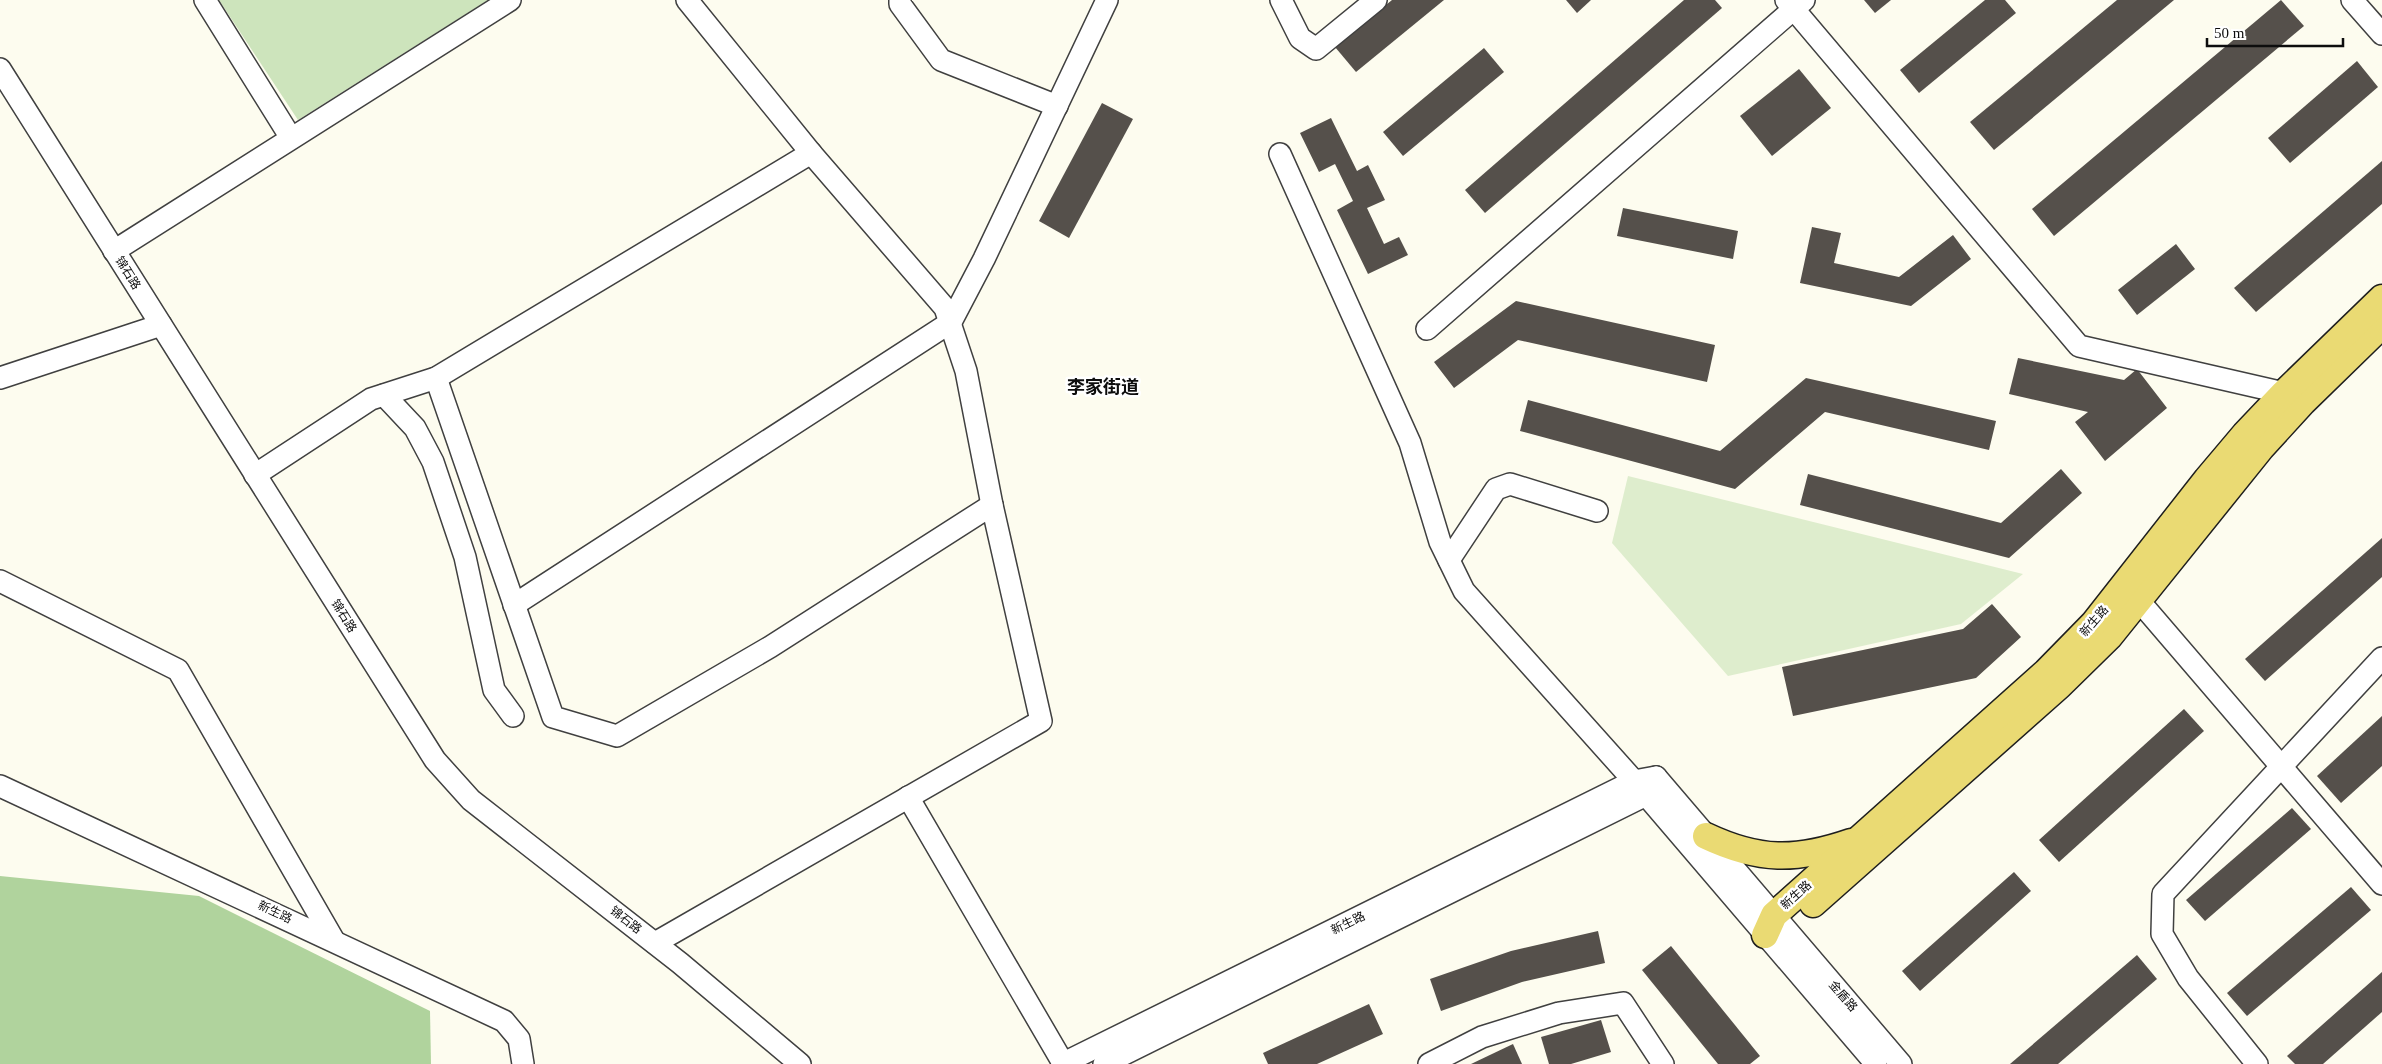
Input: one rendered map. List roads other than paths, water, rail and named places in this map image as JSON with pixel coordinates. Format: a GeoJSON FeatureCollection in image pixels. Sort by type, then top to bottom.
{"type":"FeatureCollection","features":[{"type":"Feature","properties":{"kind":"main road","name":"新生路"},"geometry":{"type":"LineString","coordinates":[[1775,926],[2059,686],[2109,636],[2131,592],[2207,479],[2284,393],[2382,298]]}},
{"type":"Feature","properties":{"kind":"main road","name":"新生路"},"geometry":{"type":"LineString","coordinates":[[1775,926],[1858,839],[2046,672],[2094,623],[2131,592],[2303,402],[2382,325]]}},
{"type":"Feature","properties":{"kind":"main road"},"geometry":{"type":"LineString","coordinates":[[1706,836],[1732,848],[1754,854],[1788,856],[1822,852],[1858,839]]}},
{"type":"Feature","properties":{"kind":"street"},"geometry":{"type":"LineString","coordinates":[[205,0],[291,138]]}},
{"type":"Feature","properties":{"kind":"street"},"geometry":{"type":"LineString","coordinates":[[114,250],[510,0]]}},
{"type":"Feature","properties":{"kind":"street"},"geometry":{"type":"LineString","coordinates":[[655,943],[1041,721],[992,506],[966,371],[945,308],[811,153],[687,0]]}},
{"type":"Feature","properties":{"kind":"street"},"geometry":{"type":"LineString","coordinates":[[900,0],[900,4],[941,60],[1057,106]]}},
{"type":"Feature","properties":{"kind":"street"},"geometry":{"type":"LineString","coordinates":[[514,605],[951,322],[984,259],[1107,0]]}},
{"type":"Feature","properties":{"kind":"street"},"geometry":{"type":"LineString","coordinates":[[1281,0],[1300,38],[1316,49],[1376,0]]}},
{"type":"Feature","properties":{"kind":"street"},"geometry":{"type":"LineString","coordinates":[[2352,0],[2382,34]]}},
{"type":"Feature","properties":{"kind":"street"},"geometry":{"type":"LineString","coordinates":[[1427,330],[1795,3],[2079,346],[2284,393]]}},
{"type":"Feature","properties":{"kind":"street","name":"锦石路"},"geometry":{"type":"LineString","coordinates":[[0,69],[435,760],[471,800],[655,943],[800,1064]]}},
{"type":"Feature","properties":{"kind":"street"},"geometry":{"type":"LineString","coordinates":[[255,475],[371,399],[436,378],[811,153]]}},
{"type":"Feature","properties":{"kind":"street"},"geometry":{"type":"LineString","coordinates":[[1280,154],[1410,443],[1440,542],[1464,591],[1775,926]]}},
{"type":"Feature","properties":{"kind":"street"},"geometry":{"type":"LineString","coordinates":[[0,378],[161,325]]}},
{"type":"Feature","properties":{"kind":"street"},"geometry":{"type":"LineString","coordinates":[[436,378],[553,718],[616,736],[770,647],[992,506]]}},
{"type":"Feature","properties":{"kind":"street"},"geometry":{"type":"LineString","coordinates":[[384,395],[415,428],[433,462],[465,557],[494,690],[514,716]]}},
{"type":"Feature","properties":{"kind":"street"},"geometry":{"type":"LineString","coordinates":[[1449,560],[1496,488],[1510,484],[1597,511]]}},
{"type":"Feature","properties":{"kind":"street"},"geometry":{"type":"LineString","coordinates":[[0,581],[178,670],[333,939]]}},
{"type":"Feature","properties":{"kind":"street"},"geometry":{"type":"LineString","coordinates":[[2131,592],[2382,884]]}},
{"type":"Feature","properties":{"kind":"street"},"geometry":{"type":"LineString","coordinates":[[2257,1064],[2188,978],[2162,934],[2162,894],[2382,658]]}},
{"type":"Feature","properties":{"kind":"street","name":"新生路"},"geometry":{"type":"LineString","coordinates":[[1645,785],[1706,836],[1775,926]]}},
{"type":"Feature","properties":{"kind":"street","name":"新生路"},"geometry":{"type":"LineString","coordinates":[[1063,1064],[1645,785]]}},
{"type":"Feature","properties":{"kind":"street","name":"新生路"},"geometry":{"type":"LineString","coordinates":[[1104,1064],[1645,785]]}},
{"type":"Feature","properties":{"kind":"street","name":"新生路"},"geometry":{"type":"LineString","coordinates":[[0,786],[504,1020],[519,1039],[523,1064]]}},
{"type":"Feature","properties":{"kind":"street"},"geometry":{"type":"LineString","coordinates":[[908,797],[1063,1064]]}},
{"type":"Feature","properties":{"kind":"street","name":"金盾路"},"geometry":{"type":"LineString","coordinates":[[1775,926],[1876,1064]]}},
{"type":"Feature","properties":{"kind":"street","name":"金盾路"},"geometry":{"type":"LineString","coordinates":[[1775,926],[1902,1064]]}},
{"type":"Feature","properties":{"kind":"street"},"geometry":{"type":"LineString","coordinates":[[1429,1064],[1482,1037],[1559,1013],[1623,1003],[1663,1064]]}},
{"type":"Feature","properties":{"kind":"district","name":"李家街道"},"geometry":{"type":"Point","coordinates":[1103,387]}}]}
